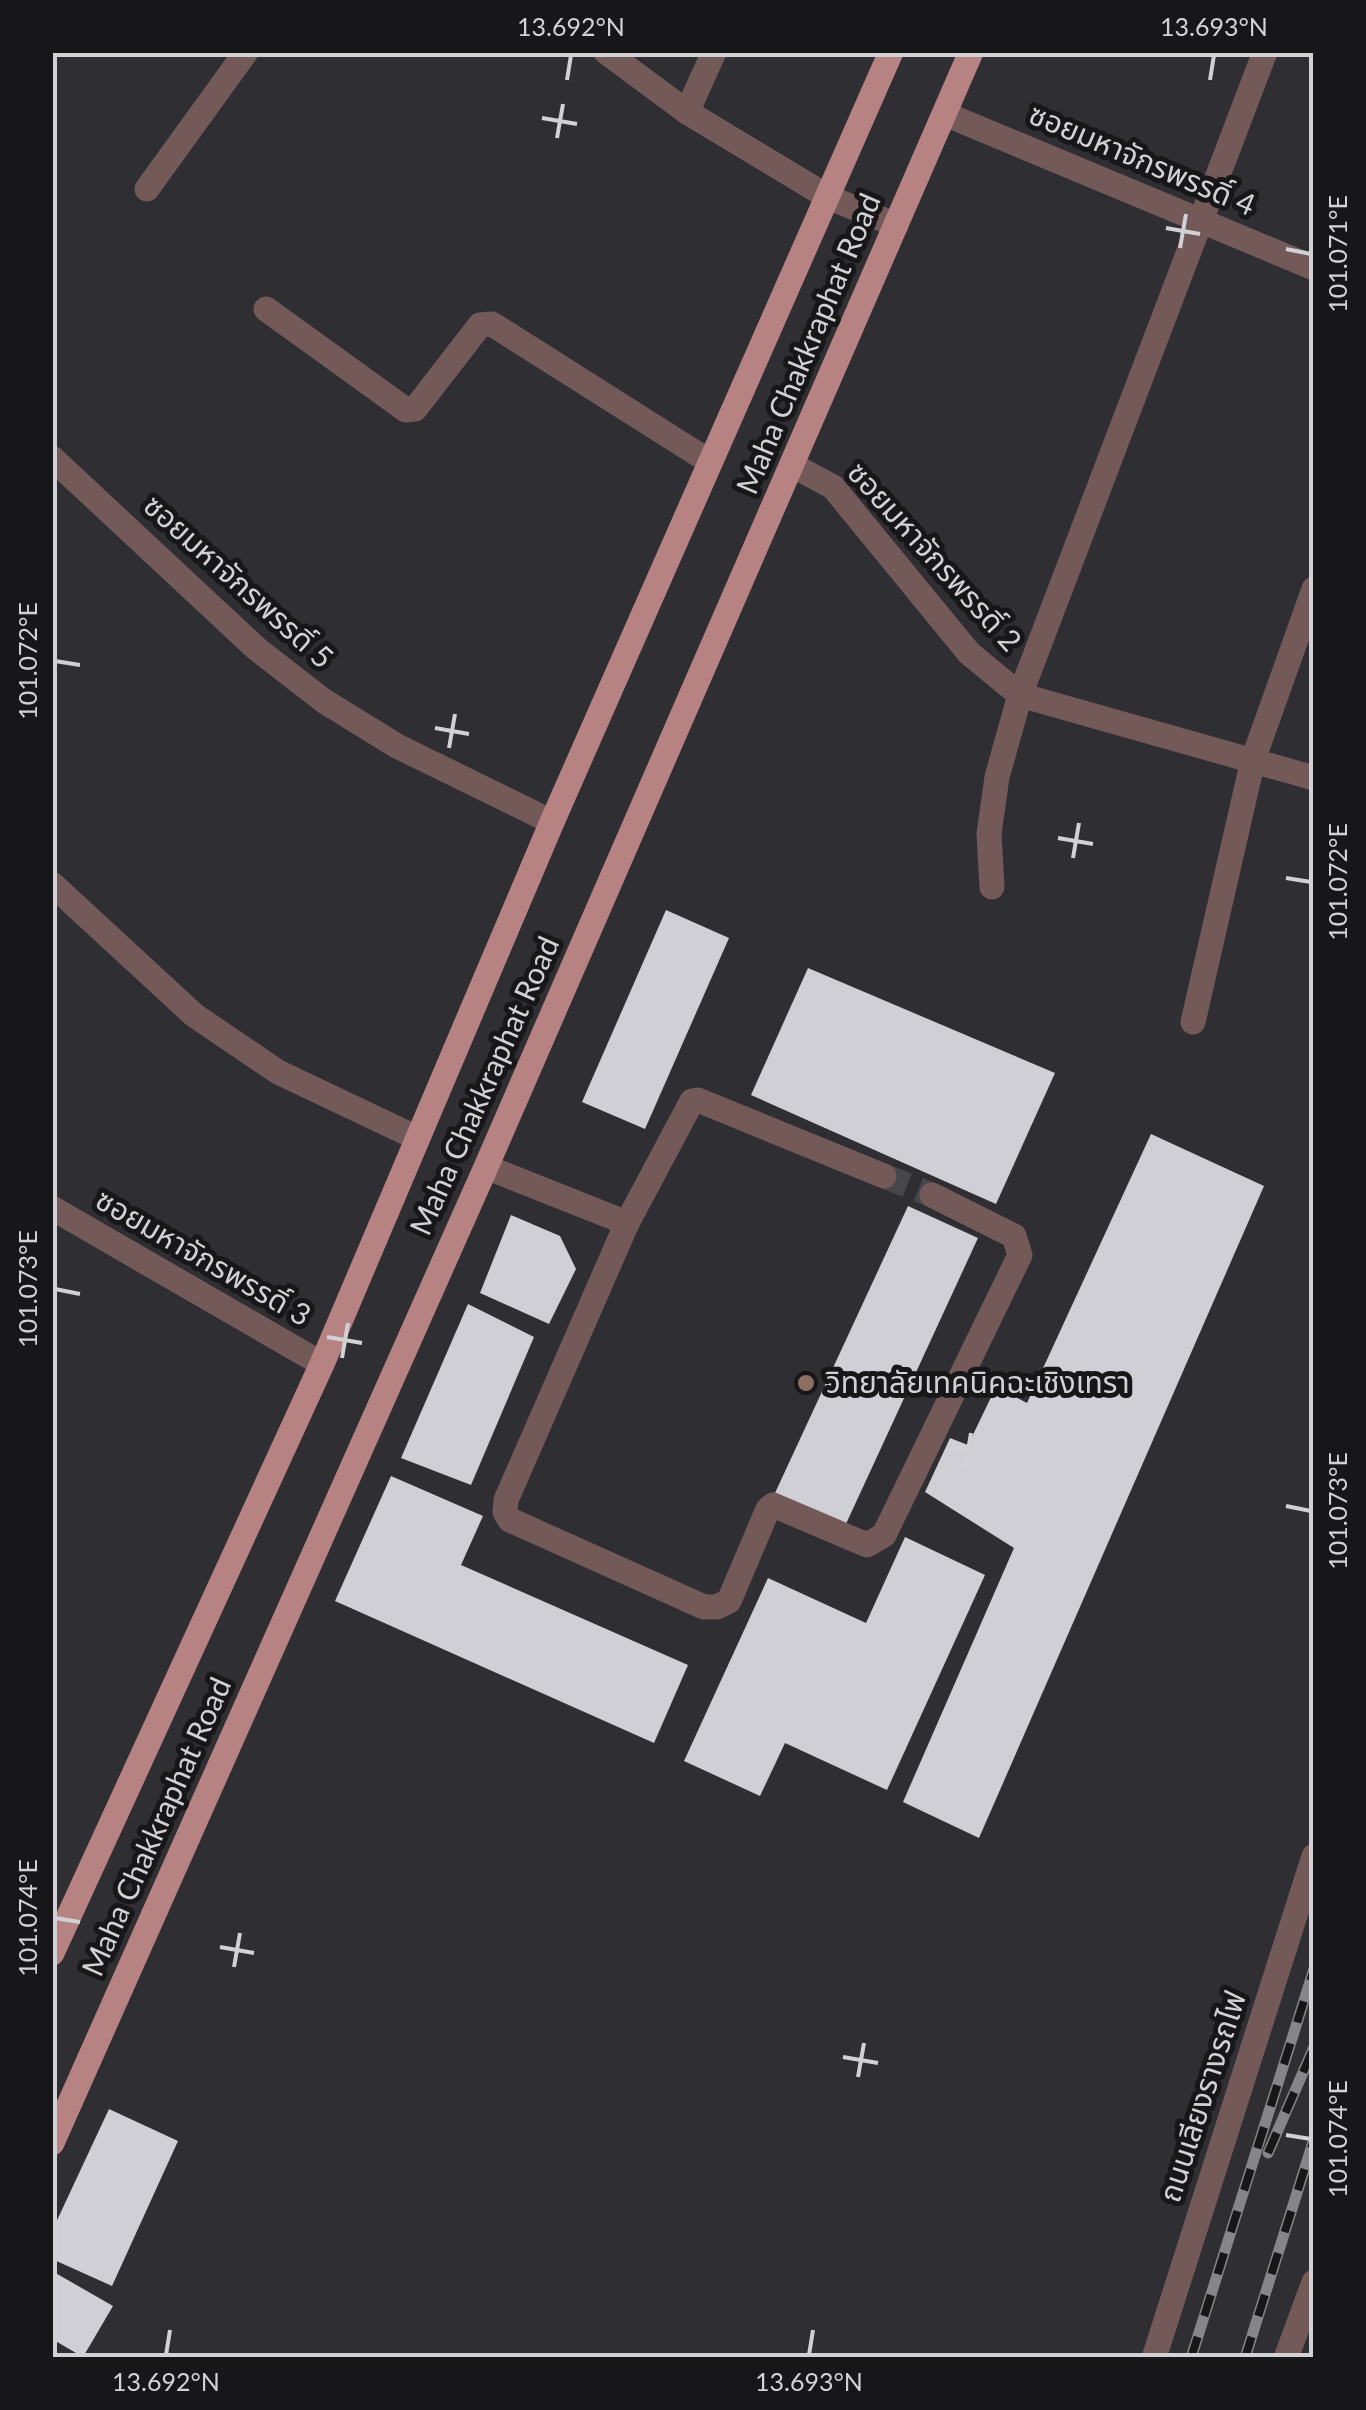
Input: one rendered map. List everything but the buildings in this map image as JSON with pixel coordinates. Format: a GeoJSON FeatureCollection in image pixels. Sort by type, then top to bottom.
{"type":"FeatureCollection","features":[{"type":"Feature","properties":{"kind":"main road","name":"Maha Chakkraphat Road"},"geometry":{"type":"LineString","coordinates":[[54,1947],[322,1364],[552,822],[891,52]]}},
{"type":"Feature","properties":{"kind":"main road","name":"Maha Chakkraphat Road"},"geometry":{"type":"LineString","coordinates":[[52,2144],[486,1167],[971,52]]}},
{"type":"Feature","properties":{"kind":"street"},"geometry":{"type":"LineString","coordinates":[[147,188],[246,52]]}},
{"type":"Feature","properties":{"kind":"street"},"geometry":{"type":"LineString","coordinates":[[606,52],[687,112],[828,197],[896,225]]}},
{"type":"Feature","properties":{"kind":"street"},"geometry":{"type":"LineString","coordinates":[[687,112],[714,52]]}},
{"type":"Feature","properties":{"kind":"street"},"geometry":{"type":"LineString","coordinates":[[992,887],[989,834],[997,777],[1020,694],[1265,52]]}},
{"type":"Feature","properties":{"kind":"street","name":"ซอยมหาจักรพรรดิ์ 4"},"geometry":{"type":"LineString","coordinates":[[945,114],[1314,268]]}},
{"type":"Feature","properties":{"kind":"street"},"geometry":{"type":"LineString","coordinates":[[266,310],[406,410],[416,410],[480,325],[492,324],[710,462]]}},
{"type":"Feature","properties":{"kind":"street","name":"ซอยมหาจักรพรรดิ์ 5"},"geometry":{"type":"LineString","coordinates":[[52,458],[257,648],[324,700],[397,746],[552,822]]}},
{"type":"Feature","properties":{"kind":"street","name":"ซอยมหาจักรพรรดิ์ 2"},"geometry":{"type":"LineString","coordinates":[[792,465],[832,487],[969,653],[1020,694],[1314,778]]}},
{"type":"Feature","properties":{"kind":"street"},"geometry":{"type":"LineString","coordinates":[[1194,1022],[1253,760],[1314,589]]}},
{"type":"Feature","properties":{"kind":"street"},"geometry":{"type":"LineString","coordinates":[[52,884],[194,1014],[278,1072],[417,1138]]}},
{"type":"Feature","properties":{"kind":"street"},"geometry":{"type":"LineString","coordinates":[[884,1176],[692,1100],[627,1223],[506,1500],[505,1512],[510,1520],[704,1607],[730,1601],[772,1505],[866,1545],[884,1535],[1020,1254],[1014,1236],[932,1195]]}},
{"type":"Feature","properties":{"kind":"street"},"geometry":{"type":"LineString","coordinates":[[486,1167],[627,1223]]}},
{"type":"Feature","properties":{"kind":"street","name":"ซอยมหาจักรพรรดิ์ 3"},"geometry":{"type":"LineString","coordinates":[[52,1208],[322,1364]]}},
{"type":"Feature","properties":{"kind":"street","name":"ถนนเลียงรางรถไฟ"},"geometry":{"type":"LineString","coordinates":[[1154,2358],[1314,1856]]}},
{"type":"Feature","properties":{"kind":"street"},"geometry":{"type":"LineString","coordinates":[[1286,2358],[1314,2282]]}},
{"type":"Feature","properties":{"kind":"tunnel"},"geometry":{"type":"LineString","coordinates":[[884,1176],[932,1195]]}},
{"type":"Feature","properties":{"kind":"railway"},"geometry":{"type":"LineString","coordinates":[[1191,2358],[1314,1969]]}},
{"type":"Feature","properties":{"kind":"railway"},"geometry":{"type":"LineString","coordinates":[[1268,2153],[1314,2047]]}},
{"type":"Feature","properties":{"kind":"railway"},"geometry":{"type":"LineString","coordinates":[[1245,2358],[1314,2139]]}},
{"type":"Feature","properties":{"kind":"place","name":"วิทยาลัยเทคนิคฉะเชิงเทรา"},"geometry":{"type":"Point","coordinates":[806,1383]}}]}
